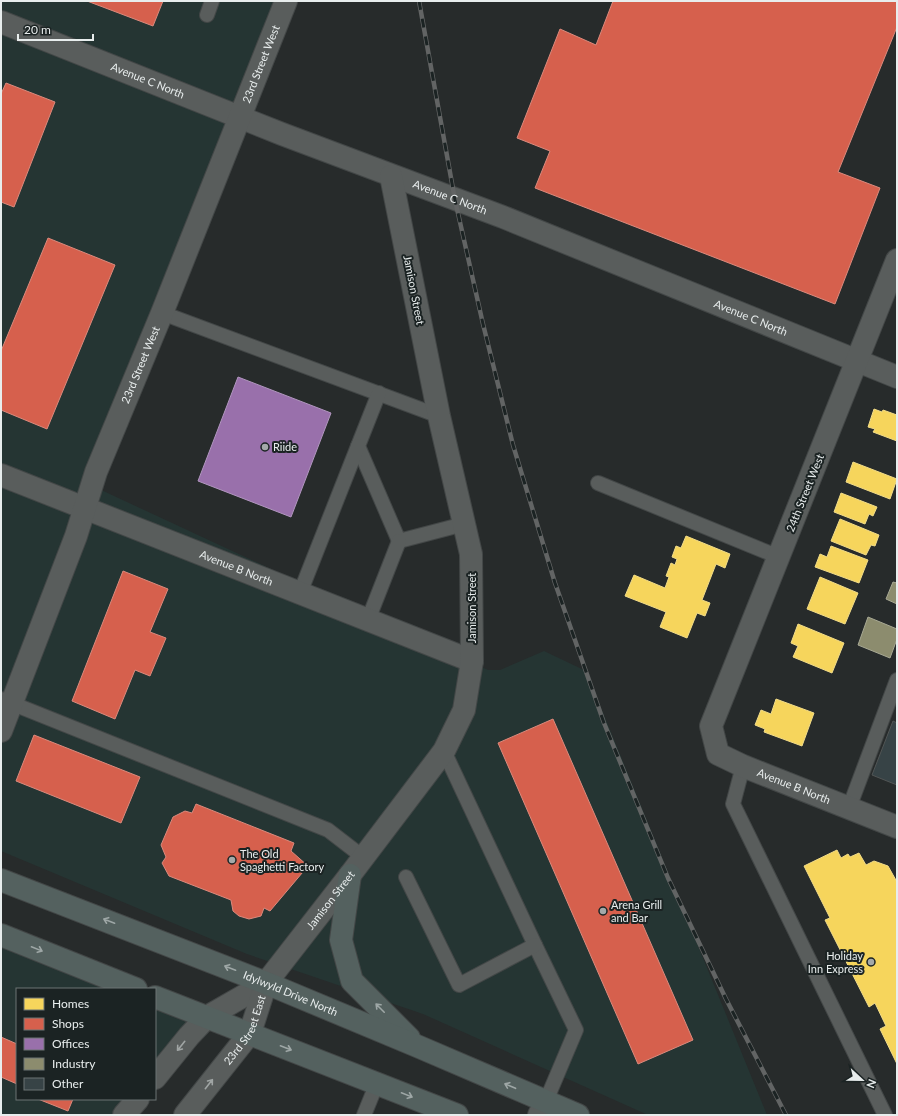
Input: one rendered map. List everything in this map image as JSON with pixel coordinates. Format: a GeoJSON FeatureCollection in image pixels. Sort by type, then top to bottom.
{"type":"FeatureCollection","features":[{"type":"Feature","properties":{"kind":"main road"},"geometry":{"type":"LineString","coordinates":[[350,875],[341,940],[352,981],[417,1046]]}},
{"type":"Feature","properties":{"kind":"main road","name":"Idylwyld Drive North"},"geometry":{"type":"LineString","coordinates":[[1,880],[266,983],[417,1046],[542,1108],[578,1115]]}},
{"type":"Feature","properties":{"kind":"main road"},"geometry":{"type":"LineString","coordinates":[[1,935],[134,988]]}},
{"type":"Feature","properties":{"kind":"main road"},"geometry":{"type":"LineString","coordinates":[[156,997],[457,1115]]}},
{"type":"Feature","properties":{"kind":"street","name":"23rd Street West"},"geometry":{"type":"LineString","coordinates":[[1,731],[7,702],[76,536],[96,472],[162,313],[286,1]]}},
{"type":"Feature","properties":{"kind":"street","name":"Avenue C North"},"geometry":{"type":"LineString","coordinates":[[1,22],[391,176],[502,217],[897,377]]}},
{"type":"Feature","properties":{"kind":"street","name":"Jamison Street"},"geometry":{"type":"LineString","coordinates":[[266,983],[444,751],[464,710],[472,661],[471,554],[439,416],[391,176]]}},
{"type":"Feature","properties":{"kind":"street","name":"24th Street West"},"geometry":{"type":"LineString","coordinates":[[711,726],[897,260]]}},
{"type":"Feature","properties":{"kind":"street","name":"Avenue B North"},"geometry":{"type":"LineString","coordinates":[[1,475],[472,661]]}},
{"type":"Feature","properties":{"kind":"street","name":"Avenue B North"},"geometry":{"type":"LineString","coordinates":[[711,726],[718,754],[743,766],[897,827]]}},
{"type":"Feature","properties":{"kind":"street","name":"23rd Street East"},"geometry":{"type":"LineString","coordinates":[[156,1077],[189,1036],[207,1017],[266,983]]}},
{"type":"Feature","properties":{"kind":"street","name":"23rd Street East"},"geometry":{"type":"LineString","coordinates":[[185,1115],[250,1033],[266,983]]}},
{"type":"Feature","properties":{"kind":"street"},"geometry":{"type":"LineString","coordinates":[[124,1115],[137,1100]]}},
{"type":"Feature","properties":{"kind":"lane"},"geometry":{"type":"LineString","coordinates":[[207,15],[212,1]]}},
{"type":"Feature","properties":{"kind":"lane"},"geometry":{"type":"LineString","coordinates":[[162,313],[439,416]]}},
{"type":"Feature","properties":{"kind":"lane"},"geometry":{"type":"LineString","coordinates":[[300,593],[379,393]]}},
{"type":"Feature","properties":{"kind":"lane"},"geometry":{"type":"LineString","coordinates":[[358,446],[399,541],[368,620]]}},
{"type":"Feature","properties":{"kind":"lane"},"geometry":{"type":"LineString","coordinates":[[598,483],[779,557]]}},
{"type":"Feature","properties":{"kind":"lane"},"geometry":{"type":"LineString","coordinates":[[399,541],[464,524]]}},
{"type":"Feature","properties":{"kind":"lane"},"geometry":{"type":"LineString","coordinates":[[849,808],[897,680]]}},
{"type":"Feature","properties":{"kind":"lane"},"geometry":{"type":"LineString","coordinates":[[7,702],[328,830],[363,857]]}},
{"type":"Feature","properties":{"kind":"lane"},"geometry":{"type":"LineString","coordinates":[[444,751],[534,945],[576,1030],[542,1108]]}},
{"type":"Feature","properties":{"kind":"lane"},"geometry":{"type":"LineString","coordinates":[[743,766],[733,804],[886,1115]]}},
{"type":"Feature","properties":{"kind":"lane"},"geometry":{"type":"LineString","coordinates":[[406,877],[459,986],[534,945]]}},
{"type":"Feature","properties":{"kind":"lane"},"geometry":{"type":"LineString","coordinates":[[364,1115],[377,1083]]}},
{"type":"Feature","properties":{"kind":"shaded area"},"geometry":{"type":"Polygon","coordinates":[[[1,1],[286,1],[99,489],[488,670],[500,670],[544,651],[586,671],[767,1115],[648,1115],[423,1014],[247,954],[1,851],[1,1]]]}},
{"type":"Feature","properties":{"kind":"shaded area"},"geometry":{"type":"Polygon","coordinates":[[[1,941],[128,988],[16,988],[16,1100],[137,1100],[124,1115],[1,1115],[1,941]]]}},
{"type":"Feature","properties":{"kind":"shaded area"},"geometry":{"type":"Polygon","coordinates":[[[156,998],[207,1017],[156,1077],[156,998]]]}},
{"type":"Feature","properties":{"kind":"building: Homes"},"geometry":{"type":"Polygon","coordinates":[[[874,409],[882,412],[883,410],[897,415],[897,441],[873,432],[875,429],[868,427],[874,409]]]}},
{"type":"Feature","properties":{"kind":"building: Homes"},"geometry":{"type":"Polygon","coordinates":[[[853,462],[897,479],[890,499],[846,482],[853,462]]]}},
{"type":"Feature","properties":{"kind":"building: Homes"},"geometry":{"type":"Polygon","coordinates":[[[841,493],[877,507],[873,516],[869,514],[865,524],[834,512],[841,493]]]}},
{"type":"Feature","properties":{"kind":"building: Homes"},"geometry":{"type":"Polygon","coordinates":[[[840,519],[879,535],[875,546],[871,545],[866,555],[831,541],[840,519]]]}},
{"type":"Feature","properties":{"kind":"building: Homes"},"geometry":{"type":"Polygon","coordinates":[[[686,536],[730,554],[725,568],[716,564],[702,600],[710,603],[705,616],[697,613],[687,638],[660,627],[666,612],[625,596],[634,575],[665,588],[669,577],[666,576],[671,563],[675,565],[677,559],[672,557],[676,546],[681,548],[686,536]]]}},
{"type":"Feature","properties":{"kind":"building: Homes"},"geometry":{"type":"Polygon","coordinates":[[[831,546],[868,560],[859,583],[815,567],[820,554],[827,557],[831,546]]]}},
{"type":"Feature","properties":{"kind":"building: Homes"},"geometry":{"type":"Polygon","coordinates":[[[820,577],[858,593],[845,624],[807,609],[820,577]]]}},
{"type":"Feature","properties":{"kind":"building: Homes"},"geometry":{"type":"Polygon","coordinates":[[[798,624],[844,643],[832,673],[793,657],[798,646],[791,643],[798,624]]]}},
{"type":"Feature","properties":{"kind":"building: Homes"},"geometry":{"type":"Polygon","coordinates":[[[776,699],[814,713],[802,746],[764,732],[765,729],[755,725],[761,710],[771,714],[776,699]]]}},
{"type":"Feature","properties":{"kind":"building: Homes","name":"Holiday Inn Express"},"geometry":{"type":"Polygon","coordinates":[[[837,850],[841,858],[848,854],[850,857],[859,853],[866,865],[874,861],[888,866],[897,882],[897,1064],[880,1029],[886,1026],[875,1003],[869,1007],[825,920],[830,918],[804,866],[837,850]]]}},
{"type":"Feature","properties":{"kind":"building: Shops"},"geometry":{"type":"Polygon","coordinates":[[[87,1],[163,1],[153,26],[87,1]]]}},
{"type":"Feature","properties":{"kind":"building: Shops"},"geometry":{"type":"Polygon","coordinates":[[[613,1],[897,1],[897,27],[838,172],[880,188],[835,304],[535,188],[550,151],[517,138],[560,29],[596,45],[613,1]]]}},
{"type":"Feature","properties":{"kind":"building: Shops"},"geometry":{"type":"Polygon","coordinates":[[[6,83],[55,102],[14,207],[1,202],[1,94],[6,83]]]}},
{"type":"Feature","properties":{"kind":"building: Shops"},"geometry":{"type":"Polygon","coordinates":[[[48,238],[115,265],[47,429],[1,410],[1,351],[48,238]]]}},
{"type":"Feature","properties":{"kind":"building: Shops"},"geometry":{"type":"Polygon","coordinates":[[[123,571],[168,589],[150,632],[166,638],[150,676],[135,670],[115,719],[72,701],[123,571]]]}},
{"type":"Feature","properties":{"kind":"building: Shops"},"geometry":{"type":"Polygon","coordinates":[[[553,719],[693,1040],[638,1064],[498,743],[553,719]]]}},
{"type":"Feature","properties":{"kind":"building: Shops"},"geometry":{"type":"Polygon","coordinates":[[[34,735],[140,777],[121,823],[16,781],[34,735]]]}},
{"type":"Feature","properties":{"kind":"building: Shops","name":"The Old Spaghetti Factory"},"geometry":{"type":"Polygon","coordinates":[[[196,804],[294,843],[291,851],[308,866],[270,911],[264,908],[261,916],[249,919],[239,916],[233,911],[231,900],[169,876],[162,863],[166,857],[161,845],[173,817],[185,811],[192,813],[196,804]]]}},
{"type":"Feature","properties":{"kind":"building: Shops"},"geometry":{"type":"Polygon","coordinates":[[[1,1037],[16,1044],[16,1084],[1,1077],[1,1037]]]}},
{"type":"Feature","properties":{"kind":"building: Shops"},"geometry":{"type":"Polygon","coordinates":[[[40,1100],[73,1100],[68,1111],[40,1100]]]}},
{"type":"Feature","properties":{"kind":"building: Offices","name":"Riide"},"geometry":{"type":"Polygon","coordinates":[[[238,377],[331,413],[291,517],[198,481],[238,377]]]}},
{"type":"Feature","properties":{"kind":"building: Industry"},"geometry":{"type":"Polygon","coordinates":[[[893,582],[897,583],[897,604],[886,599],[893,582]]]}},
{"type":"Feature","properties":{"kind":"building: Industry"},"geometry":{"type":"Polygon","coordinates":[[[868,617],[897,629],[897,639],[890,658],[858,645],[868,617]]]}},
{"type":"Feature","properties":{"kind":"building: Other"},"geometry":{"type":"Polygon","coordinates":[[[893,721],[897,723],[897,785],[872,775],[893,721]]]}},
{"type":"Feature","properties":{"kind":"railway"},"geometry":{"type":"LineString","coordinates":[[419,1],[455,200],[483,324],[513,445],[555,583],[604,723],[668,878],[726,999],[786,1115]]}},
{"type":"Feature","properties":{"kind":"place","name":"Riide"},"geometry":{"type":"Point","coordinates":[265,447]}},
{"type":"Feature","properties":{"kind":"place","name":"The Old Spaghetti Factory"},"geometry":{"type":"Point","coordinates":[232,860]}},
{"type":"Feature","properties":{"kind":"place","name":"Arena Grill and Bar"},"geometry":{"type":"Point","coordinates":[603,911]}},
{"type":"Feature","properties":{"kind":"place","name":"Holiday Inn Express"},"geometry":{"type":"Point","coordinates":[871,962]}}]}
